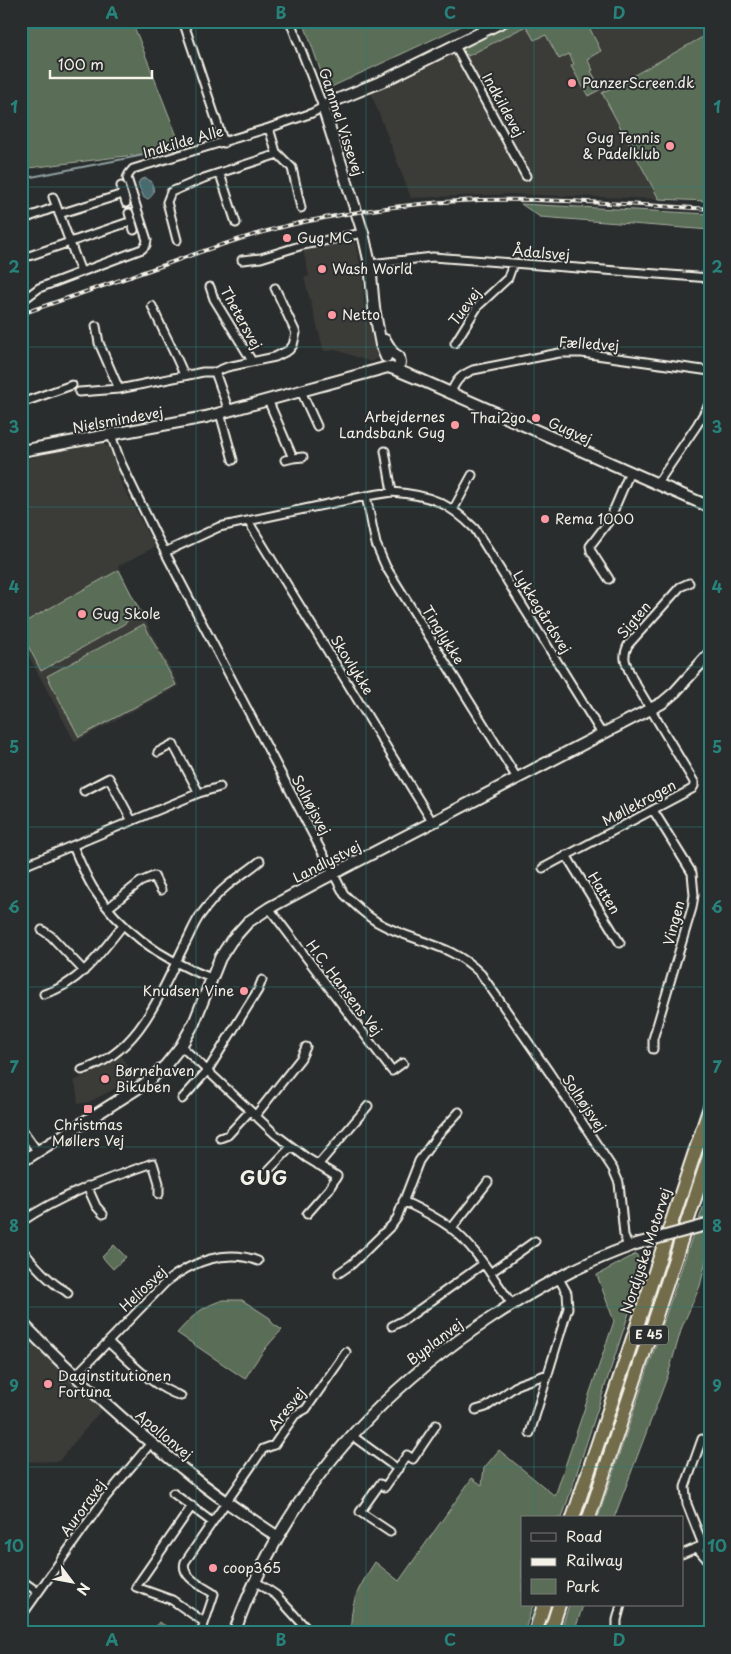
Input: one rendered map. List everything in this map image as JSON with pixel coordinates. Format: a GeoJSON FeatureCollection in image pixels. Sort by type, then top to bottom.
{"type":"FeatureCollection","features":[{"type":"Feature","properties":{"kind":"highway","name":"Nordjyske Motorvej"},"geometry":{"type":"LineString","coordinates":[[574,1516],[710,1107]]}},
{"type":"Feature","properties":{"kind":"highway","name":"Nordjyske Motorvej"},"geometry":{"type":"LineString","coordinates":[[589,1516],[710,1153]]}},
{"type":"Feature","properties":{"kind":"highway"},"geometry":{"type":"LineString","coordinates":[[535,1633],[544,1606]]}},
{"type":"Feature","properties":{"kind":"highway"},"geometry":{"type":"LineString","coordinates":[[550,1633],[560,1606]]}},
{"type":"Feature","properties":{"kind":"street"},"geometry":{"type":"LineString","coordinates":[[183,21],[224,143]]}},
{"type":"Feature","properties":{"kind":"street","name":"Gammel Vissevej"},"geometry":{"type":"LineString","coordinates":[[290,21],[322,107],[363,233],[370,264],[374,308],[379,332],[391,361]]}},
{"type":"Feature","properties":{"kind":"street"},"geometry":{"type":"LineString","coordinates":[[322,107],[383,81],[504,21]]}},
{"type":"Feature","properties":{"kind":"street","name":"Indkildevej"},"geometry":{"type":"LineString","coordinates":[[455,46],[526,176]]}},
{"type":"Feature","properties":{"kind":"street","name":"Indkilde Alle"},"geometry":{"type":"LineString","coordinates":[[21,299],[39,288],[142,249],[146,245],[147,240],[128,178],[133,169],[270,128],[312,113],[322,107]]}},
{"type":"Feature","properties":{"kind":"street"},"geometry":{"type":"LineString","coordinates":[[270,128],[278,154],[292,168],[301,208]]}},
{"type":"Feature","properties":{"kind":"street"},"geometry":{"type":"LineString","coordinates":[[177,240],[167,202],[171,192],[204,178],[278,154]]}},
{"type":"Feature","properties":{"kind":"street"},"geometry":{"type":"LineString","coordinates":[[220,174],[236,224]]}},
{"type":"Feature","properties":{"kind":"street"},"geometry":{"type":"LineString","coordinates":[[121,186],[126,203]]}},
{"type":"Feature","properties":{"kind":"street"},"geometry":{"type":"LineString","coordinates":[[21,220],[124,194]]}},
{"type":"Feature","properties":{"kind":"street"},"geometry":{"type":"LineString","coordinates":[[53,197],[81,272]]}},
{"type":"Feature","properties":{"kind":"street"},"geometry":{"type":"LineString","coordinates":[[129,213],[134,230]]}},
{"type":"Feature","properties":{"kind":"street"},"geometry":{"type":"LineString","coordinates":[[23,258],[132,222]]}},
{"type":"Feature","properties":{"kind":"street"},"geometry":{"type":"LineString","coordinates":[[242,260],[261,258],[303,245],[363,233]]}},
{"type":"Feature","properties":{"kind":"street","name":"Ådalsvej"},"geometry":{"type":"LineString","coordinates":[[370,264],[433,257],[710,278]]}},
{"type":"Feature","properties":{"kind":"street","name":"Tuevej"},"geometry":{"type":"LineString","coordinates":[[455,343],[478,306],[508,278],[513,264]]}},
{"type":"Feature","properties":{"kind":"street","name":"Thetersvej"},"geometry":{"type":"LineString","coordinates":[[210,287],[214,299],[252,361]]}},
{"type":"Feature","properties":{"kind":"street","name":"Thetersvej"},"geometry":{"type":"LineString","coordinates":[[79,392],[119,389],[184,375],[215,372],[227,367],[275,357],[289,350],[296,339],[296,333],[275,288]]}},
{"type":"Feature","properties":{"kind":"street"},"geometry":{"type":"LineString","coordinates":[[152,306],[164,335],[175,352],[184,375]]}},
{"type":"Feature","properties":{"kind":"street"},"geometry":{"type":"LineString","coordinates":[[96,326],[100,343],[119,389]]}},
{"type":"Feature","properties":{"kind":"street","name":"Fælledvej"},"geometry":{"type":"LineString","coordinates":[[450,394],[455,382],[473,370],[559,353],[582,353],[710,371]]}},
{"type":"Feature","properties":{"kind":"street","name":"Nielsmindevej"},"geometry":{"type":"LineString","coordinates":[[21,451],[224,412],[366,373],[391,361]]}},
{"type":"Feature","properties":{"kind":"street","name":"Gugvej"},"geometry":{"type":"LineString","coordinates":[[391,361],[419,379],[450,394],[710,507]]}},
{"type":"Feature","properties":{"kind":"street"},"geometry":{"type":"LineString","coordinates":[[215,372],[233,460]]}},
{"type":"Feature","properties":{"kind":"street"},"geometry":{"type":"LineString","coordinates":[[21,403],[72,385]]}},
{"type":"Feature","properties":{"kind":"street"},"geometry":{"type":"LineString","coordinates":[[301,391],[317,426]]}},
{"type":"Feature","properties":{"kind":"street"},"geometry":{"type":"LineString","coordinates":[[268,400],[289,459],[303,457]]}},
{"type":"Feature","properties":{"kind":"street"},"geometry":{"type":"LineString","coordinates":[[657,484],[710,403]]}},
{"type":"Feature","properties":{"kind":"street","name":"Solhøjsvej"},"geometry":{"type":"LineString","coordinates":[[110,435],[121,463],[165,552],[344,894],[356,907],[376,921],[394,930],[453,952],[481,974],[613,1169],[620,1190],[624,1235],[632,1246]]}},
{"type":"Feature","properties":{"kind":"street"},"geometry":{"type":"LineString","coordinates":[[385,452],[392,492]]}},
{"type":"Feature","properties":{"kind":"street"},"geometry":{"type":"LineString","coordinates":[[609,579],[591,551],[590,546],[609,521],[630,472]]}},
{"type":"Feature","properties":{"kind":"street"},"geometry":{"type":"LineString","coordinates":[[453,510],[472,475]]}},
{"type":"Feature","properties":{"kind":"street","name":"Lykkegårdsvej"},"geometry":{"type":"LineString","coordinates":[[165,552],[209,530],[366,496],[392,492],[428,497],[453,510],[475,529],[602,734]]}},
{"type":"Feature","properties":{"kind":"street","name":"Tinglykke"},"geometry":{"type":"LineString","coordinates":[[366,496],[376,544],[386,567],[517,778]]}},
{"type":"Feature","properties":{"kind":"street","name":"Skovlykke"},"geometry":{"type":"LineString","coordinates":[[248,521],[433,822]]}},
{"type":"Feature","properties":{"kind":"street","name":"Sigten"},"geometry":{"type":"LineString","coordinates":[[650,710],[632,678],[624,653],[628,645],[680,587],[689,583]]}},
{"type":"Feature","properties":{"kind":"street","name":"Landlystvej"},"geometry":{"type":"LineString","coordinates":[[21,1162],[146,1083],[165,1066],[181,1046],[194,1023],[220,958],[248,922],[269,908],[650,710],[674,692],[710,653]]}},
{"type":"Feature","properties":{"kind":"street","name":"Møllekrogen"},"geometry":{"type":"LineString","coordinates":[[543,868],[692,789],[694,782],[650,710]]}},
{"type":"Feature","properties":{"kind":"street"},"geometry":{"type":"LineString","coordinates":[[158,752],[174,744],[199,793]]}},
{"type":"Feature","properties":{"kind":"street"},"geometry":{"type":"LineString","coordinates":[[84,791],[109,778],[132,821]]}},
{"type":"Feature","properties":{"kind":"street"},"geometry":{"type":"LineString","coordinates":[[21,867],[220,786]]}},
{"type":"Feature","properties":{"kind":"street","name":"Vingen"},"geometry":{"type":"LineString","coordinates":[[653,810],[692,873],[694,890],[692,908],[653,1038],[654,1049]]}},
{"type":"Feature","properties":{"kind":"street"},"geometry":{"type":"LineString","coordinates":[[73,846],[93,887],[123,925],[154,951],[175,964],[211,978]]}},
{"type":"Feature","properties":{"kind":"street","name":"Hatten"},"geometry":{"type":"LineString","coordinates":[[566,855],[620,943]]}},
{"type":"Feature","properties":{"kind":"street"},"geometry":{"type":"LineString","coordinates":[[82,1070],[110,1057],[130,1040],[156,1005],[198,920],[211,901],[260,861]]}},
{"type":"Feature","properties":{"kind":"street"},"geometry":{"type":"LineString","coordinates":[[108,908],[140,882],[154,876],[161,890]]}},
{"type":"Feature","properties":{"kind":"street","name":"H.C. Hansens Vej"},"geometry":{"type":"LineString","coordinates":[[269,908],[392,1071],[403,1063]]}},
{"type":"Feature","properties":{"kind":"street"},"geometry":{"type":"LineString","coordinates":[[44,994],[58,990],[71,982],[84,970],[123,925]]}},
{"type":"Feature","properties":{"kind":"street"},"geometry":{"type":"LineString","coordinates":[[42,930],[52,936],[84,970]]}},
{"type":"Feature","properties":{"kind":"street"},"geometry":{"type":"LineString","coordinates":[[182,1099],[208,1070],[258,990],[262,980]]}},
{"type":"Feature","properties":{"kind":"street"},"geometry":{"type":"LineString","coordinates":[[181,1046],[291,1147],[336,1176],[329,1189],[307,1214]]}},
{"type":"Feature","properties":{"kind":"street"},"geometry":{"type":"LineString","coordinates":[[220,1138],[228,1134],[252,1113],[301,1058],[306,1047]]}},
{"type":"Feature","properties":{"kind":"street"},"geometry":{"type":"LineString","coordinates":[[318,1165],[368,1106]]}},
{"type":"Feature","properties":{"kind":"street"},"geometry":{"type":"LineString","coordinates":[[339,1273],[352,1264],[387,1231],[397,1218],[426,1149],[459,1112]]}},
{"type":"Feature","properties":{"kind":"street"},"geometry":{"type":"LineString","coordinates":[[21,1128],[38,1152]]}},
{"type":"Feature","properties":{"kind":"street"},"geometry":{"type":"LineString","coordinates":[[262,1177],[291,1147]]}},
{"type":"Feature","properties":{"kind":"street"},"geometry":{"type":"LineString","coordinates":[[21,1222],[88,1186],[153,1163],[159,1183],[159,1194]]}},
{"type":"Feature","properties":{"kind":"street"},"geometry":{"type":"LineString","coordinates":[[452,1229],[488,1182]]}},
{"type":"Feature","properties":{"kind":"street"},"geometry":{"type":"LineString","coordinates":[[88,1186],[96,1206],[103,1214]]}},
{"type":"Feature","properties":{"kind":"street"},"geometry":{"type":"LineString","coordinates":[[403,1201],[434,1216],[469,1245],[512,1304]]}},
{"type":"Feature","properties":{"kind":"street","name":"Byplanvej"},"geometry":{"type":"LineString","coordinates":[[234,1633],[255,1581],[278,1537],[309,1487],[351,1435],[383,1402],[419,1370],[466,1334],[558,1277],[632,1246],[710,1224]]}},
{"type":"Feature","properties":{"kind":"street"},"geometry":{"type":"LineString","coordinates":[[490,1273],[534,1241]]}},
{"type":"Feature","properties":{"kind":"street"},"geometry":{"type":"LineString","coordinates":[[21,1248],[52,1281],[68,1293]]}},
{"type":"Feature","properties":{"kind":"street","name":"Heliosvej"},"geometry":{"type":"LineString","coordinates":[[75,1376],[166,1282],[189,1266],[229,1256],[248,1257],[258,1261]]}},
{"type":"Feature","properties":{"kind":"street"},"geometry":{"type":"LineString","coordinates":[[392,1326],[406,1319],[483,1264]]}},
{"type":"Feature","properties":{"kind":"street"},"geometry":{"type":"LineString","coordinates":[[530,1433],[568,1308],[567,1294],[558,1277]]}},
{"type":"Feature","properties":{"kind":"street","name":"Apollonvej"},"geometry":{"type":"LineString","coordinates":[[21,1322],[75,1376],[150,1443],[183,1470],[278,1537]]}},
{"type":"Feature","properties":{"kind":"street"},"geometry":{"type":"LineString","coordinates":[[108,1342],[168,1392],[181,1396]]}},
{"type":"Feature","properties":{"kind":"street","name":"Aresvej"},"geometry":{"type":"LineString","coordinates":[[204,1622],[214,1594],[187,1574],[184,1566],[226,1501],[263,1449],[274,1445],[296,1415],[306,1409],[346,1352]]}},
{"type":"Feature","properties":{"kind":"street"},"geometry":{"type":"LineString","coordinates":[[476,1410],[486,1407],[520,1384],[548,1374]]}},
{"type":"Feature","properties":{"kind":"street"},"geometry":{"type":"LineString","coordinates":[[390,1532],[360,1512],[380,1484],[385,1487],[407,1455],[413,1459],[436,1425]]}},
{"type":"Feature","properties":{"kind":"street"},"geometry":{"type":"LineString","coordinates":[[351,1435],[398,1469]]}},
{"type":"Feature","properties":{"kind":"street"},"geometry":{"type":"LineString","coordinates":[[702,1439],[685,1487],[687,1504],[710,1563]]}},
{"type":"Feature","properties":{"kind":"street","name":"Auroravej"},"geometry":{"type":"LineString","coordinates":[[25,1611],[105,1498],[150,1443]]}},
{"type":"Feature","properties":{"kind":"street"},"geometry":{"type":"LineString","coordinates":[[173,1493],[212,1522]]}},
{"type":"Feature","properties":{"kind":"street"},"geometry":{"type":"LineString","coordinates":[[192,1506],[136,1586],[172,1600],[204,1622],[201,1633]]}},
{"type":"Feature","properties":{"kind":"street"},"geometry":{"type":"LineString","coordinates":[[684,1553],[703,1545]]}},
{"type":"Feature","properties":{"kind":"street"},"geometry":{"type":"LineString","coordinates":[[21,1580],[38,1592]]}},
{"type":"Feature","properties":{"kind":"street"},"geometry":{"type":"LineString","coordinates":[[255,1581],[276,1595],[307,1629]]}},
{"type":"Feature","properties":{"kind":"street"},"geometry":{"type":"LineString","coordinates":[[617,1633],[621,1606]]}},
{"type":"Feature","properties":{"kind":"shaded area"},"geometry":{"type":"Polygon","coordinates":[[[514,21],[710,21],[710,33],[602,93],[659,199],[510,194],[411,198],[371,93],[514,21]]]}},
{"type":"Feature","properties":{"kind":"shaded area"},"geometry":{"type":"Polygon","coordinates":[[[354,240],[363,274],[367,321],[380,352],[378,358],[371,362],[336,350],[324,351],[304,278],[309,276],[303,250],[354,240]]]}},
{"type":"Feature","properties":{"kind":"shaded area","name":"Gug Skole"},"geometry":{"type":"Polygon","coordinates":[[[102,443],[109,447],[120,474],[119,478],[149,536],[153,538],[157,546],[118,566],[179,686],[75,742],[21,642],[21,459],[102,443]]]}},
{"type":"Feature","properties":{"kind":"shaded area","name":"Børnehaven Bikuben"},"geometry":{"type":"Polygon","coordinates":[[[121,1055],[136,1078],[89,1102],[78,1104],[74,1081],[107,1065],[121,1055]]]}},
{"type":"Feature","properties":{"kind":"shaded area","name":"Daginstitutionen Fortuna"},"geometry":{"type":"Polygon","coordinates":[[[21,1331],[102,1409],[59,1461],[21,1462],[21,1331]]]}},
{"type":"Feature","properties":{"kind":"green space"},"geometry":{"type":"Polygon","coordinates":[[[21,21],[132,21],[182,149],[21,169],[21,21]]]}},
{"type":"Feature","properties":{"kind":"green space"},"geometry":{"type":"Polygon","coordinates":[[[303,21],[472,21],[327,89],[303,21]]]}},
{"type":"Feature","properties":{"kind":"green space"},"geometry":{"type":"Polygon","coordinates":[[[516,21],[568,21],[570,23],[586,21],[601,51],[587,59],[601,89],[588,96],[571,66],[574,64],[569,54],[559,59],[546,35],[534,40],[526,26],[468,56],[467,54],[464,55],[462,50],[464,48],[516,21]]]}},
{"type":"Feature","properties":{"kind":"green space","name":"Gug Tennis & Padelklub"},"geometry":{"type":"Polygon","coordinates":[[[710,33],[710,199],[707,201],[659,199],[602,93],[710,33]]]}},
{"type":"Feature","properties":{"kind":"green space"},"geometry":{"type":"Polygon","coordinates":[[[521,204],[710,214],[710,230],[540,217],[521,204]]]}},
{"type":"Feature","properties":{"kind":"green space"},"geometry":{"type":"Polygon","coordinates":[[[119,570],[142,615],[130,619],[41,671],[21,632],[21,624],[119,570]]]}},
{"type":"Feature","properties":{"kind":"green space"},"geometry":{"type":"Polygon","coordinates":[[[144,624],[176,685],[79,737],[47,676],[144,624]]]}},
{"type":"Feature","properties":{"kind":"green space"},"geometry":{"type":"Polygon","coordinates":[[[710,1188],[710,1217],[699,1219],[710,1188]]]}},
{"type":"Feature","properties":{"kind":"green space"},"geometry":{"type":"Polygon","coordinates":[[[710,1231],[710,1244],[700,1286],[682,1327],[668,1375],[615,1516],[599,1516],[693,1234],[710,1231]]]}},
{"type":"Feature","properties":{"kind":"green space"},"geometry":{"type":"Polygon","coordinates":[[[114,1245],[126,1257],[113,1269],[102,1257],[114,1245]]]}},
{"type":"Feature","properties":{"kind":"green space"},"geometry":{"type":"Polygon","coordinates":[[[636,1254],[644,1267],[563,1516],[521,1516],[521,1606],[533,1606],[524,1633],[351,1633],[352,1612],[356,1595],[375,1562],[399,1581],[472,1478],[482,1485],[484,1468],[499,1450],[555,1496],[614,1321],[597,1275],[636,1254]]]}},
{"type":"Feature","properties":{"kind":"green space"},"geometry":{"type":"Polygon","coordinates":[[[223,1300],[242,1300],[270,1318],[272,1323],[282,1330],[271,1341],[245,1379],[177,1333],[197,1313],[223,1300]]]}},
{"type":"Feature","properties":{"kind":"green space"},"geometry":{"type":"Polygon","coordinates":[[[569,1606],[583,1606],[574,1633],[560,1633],[569,1606]]]}},
{"type":"Feature","properties":{"kind":"green space"},"geometry":{"type":"Polygon","coordinates":[[[159,1622],[178,1633],[158,1633],[154,1629],[159,1622]]]}},
{"type":"Feature","properties":{"kind":"water"},"geometry":{"type":"Polygon","coordinates":[[[146,178],[151,182],[153,188],[153,194],[148,199],[144,198],[138,184],[140,180],[146,178]]]}},
{"type":"Feature","properties":{"kind":"waterway"},"geometry":{"type":"LineString","coordinates":[[21,179],[144,155]]}},
{"type":"Feature","properties":{"kind":"railway"},"geometry":{"type":"LineString","coordinates":[[21,314],[251,236],[304,222],[370,210],[480,200],[566,201],[710,209]]}},
{"type":"Feature","properties":{"kind":"place","name":"PanzerScreen.dk"},"geometry":{"type":"Point","coordinates":[572,83]}},
{"type":"Feature","properties":{"kind":"place","name":"Gug Tennis & Padelklub"},"geometry":{"type":"Point","coordinates":[670,146]}},
{"type":"Feature","properties":{"kind":"place","name":"Gug MC"},"geometry":{"type":"Point","coordinates":[287,238]}},
{"type":"Feature","properties":{"kind":"place","name":"Wash World"},"geometry":{"type":"Point","coordinates":[322,269]}},
{"type":"Feature","properties":{"kind":"place","name":"Netto"},"geometry":{"type":"Point","coordinates":[332,315]}},
{"type":"Feature","properties":{"kind":"place","name":"Thai2go"},"geometry":{"type":"Point","coordinates":[536,418]}},
{"type":"Feature","properties":{"kind":"place","name":"Arbejdernes Landsbank Gug"},"geometry":{"type":"Point","coordinates":[455,425]}},
{"type":"Feature","properties":{"kind":"place","name":"Rema 1000"},"geometry":{"type":"Point","coordinates":[545,519]}},
{"type":"Feature","properties":{"kind":"place","name":"Gug Skole"},"geometry":{"type":"Point","coordinates":[82,614]}},
{"type":"Feature","properties":{"kind":"place","name":"Knudsen Vine"},"geometry":{"type":"Point","coordinates":[244,991]}},
{"type":"Feature","properties":{"kind":"place","name":"Børnehaven Bikuben"},"geometry":{"type":"Point","coordinates":[105,1079]}},
{"type":"Feature","properties":{"kind":"place","name":"Christmas Møllers Vej"},"geometry":{"type":"Point","coordinates":[88,1109]}},
{"type":"Feature","properties":{"kind":"place","name":"Daginstitutionen Fortuna"},"geometry":{"type":"Point","coordinates":[48,1384]}},
{"type":"Feature","properties":{"kind":"place","name":"coop365"},"geometry":{"type":"Point","coordinates":[213,1568]}},
{"type":"Feature","properties":{"kind":"district","name":"GUG"},"geometry":{"type":"Point","coordinates":[264,1178]}}]}
